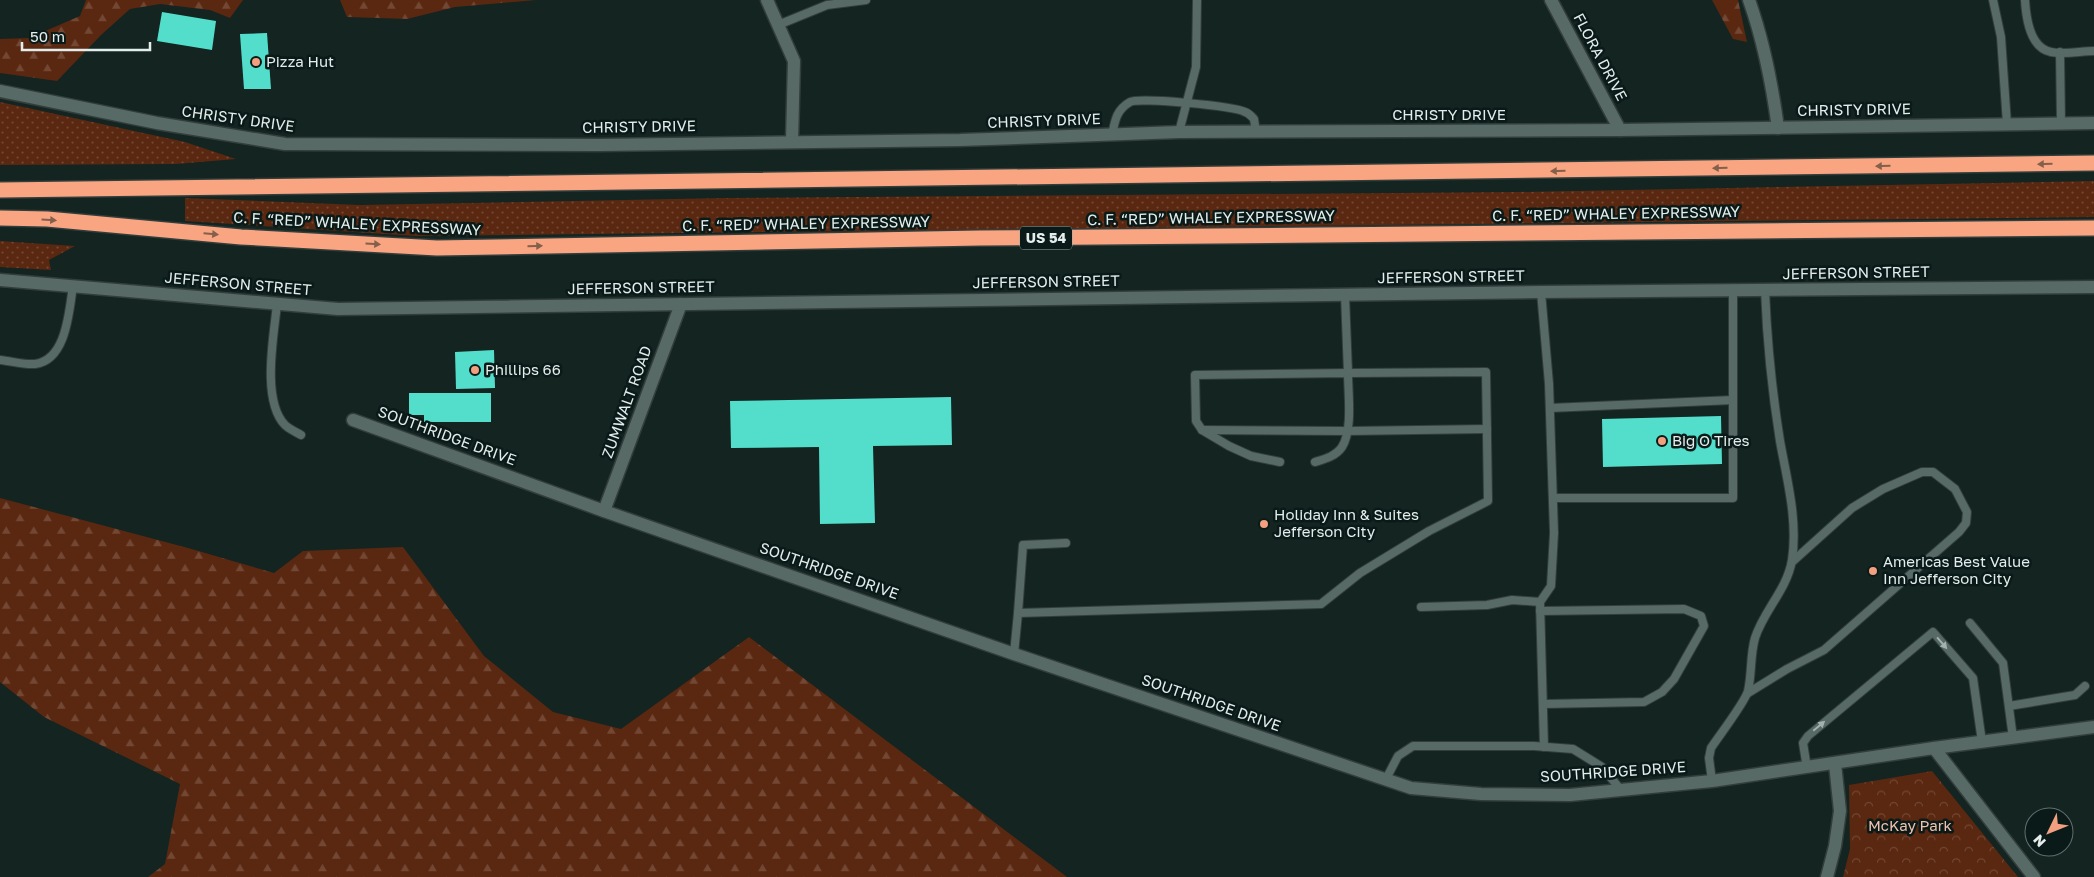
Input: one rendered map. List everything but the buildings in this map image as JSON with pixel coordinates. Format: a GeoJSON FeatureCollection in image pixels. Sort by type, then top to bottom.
{"type":"FeatureCollection","features":[{"type":"Feature","properties":{"kind":"highway","name":"C. F. “RED” WHALEY EXPRESSWAY"},"geometry":{"type":"LineString","coordinates":[[0,190],[2094,163]]}},
{"type":"Feature","properties":{"kind":"highway"},"geometry":{"type":"LineString","coordinates":[[0,184],[44,189]]}},
{"type":"Feature","properties":{"kind":"highway","name":"C. F. “RED” WHALEY EXPRESSWAY"},"geometry":{"type":"LineString","coordinates":[[0,218],[47,219],[242,237],[438,248],[1030,238],[2094,228]]}},
{"type":"Feature","properties":{"kind":"street"},"geometry":{"type":"LineString","coordinates":[[767,0],[794,61],[792,141]]}},
{"type":"Feature","properties":{"kind":"street","name":"FLORA DRIVE"},"geometry":{"type":"LineString","coordinates":[[1551,0],[1620,130]]}},
{"type":"Feature","properties":{"kind":"street"},"geometry":{"type":"LineString","coordinates":[[1749,0],[1757,21],[1771,76],[1778,128]]}},
{"type":"Feature","properties":{"kind":"street","name":"CHRISTY DRIVE"},"geometry":{"type":"LineString","coordinates":[[0,92],[157,123],[285,144],[600,145],[960,140],[1178,132],[1620,130],[2094,123]]}},
{"type":"Feature","properties":{"kind":"street","name":"JEFFERSON STREET"},"geometry":{"type":"LineString","coordinates":[[0,280],[338,309],[1541,292],[2094,287]]}},
{"type":"Feature","properties":{"kind":"street","name":"ZUMWALT ROAD"},"geometry":{"type":"LineString","coordinates":[[604,511],[681,304]]}},
{"type":"Feature","properties":{"kind":"street","name":"SOUTHRIDGE DRIVE"},"geometry":{"type":"LineString","coordinates":[[353,420],[604,511],[1014,654],[1411,788],[1481,794],[1570,795],[1712,781],[1934,748],[2094,727]]}},
{"type":"Feature","properties":{"kind":"street"},"geometry":{"type":"LineString","coordinates":[[1934,748],[2034,877]]}},
{"type":"Feature","properties":{"kind":"street"},"geometry":{"type":"LineString","coordinates":[[1827,877],[1835,846],[1840,811],[1835,764]]}},
{"type":"Feature","properties":{"kind":"lane"},"geometry":{"type":"LineString","coordinates":[[778,25],[826,2],[866,0]]}},
{"type":"Feature","properties":{"kind":"lane"},"geometry":{"type":"LineString","coordinates":[[1178,132],[1196,67],[1197,0]]}},
{"type":"Feature","properties":{"kind":"lane"},"geometry":{"type":"LineString","coordinates":[[1993,0],[2001,37],[2007,124]]}},
{"type":"Feature","properties":{"kind":"lane"},"geometry":{"type":"LineString","coordinates":[[2025,0],[2027,23],[2042,48],[2051,52],[2094,50]]}},
{"type":"Feature","properties":{"kind":"lane"},"geometry":{"type":"LineString","coordinates":[[2060,52],[2061,124]]}},
{"type":"Feature","properties":{"kind":"lane"},"geometry":{"type":"LineString","coordinates":[[1112,135],[1116,114],[1131,102],[1160,101],[1225,106],[1246,112],[1254,119],[1256,132]]}},
{"type":"Feature","properties":{"kind":"lane"},"geometry":{"type":"LineString","coordinates":[[0,360],[35,364],[50,358],[60,344],[66,328],[72,286]]}},
{"type":"Feature","properties":{"kind":"lane"},"geometry":{"type":"LineString","coordinates":[[1553,498],[1733,498],[1733,290]]}},
{"type":"Feature","properties":{"kind":"lane"},"geometry":{"type":"LineString","coordinates":[[1748,693],[1755,639],[1764,616],[1787,578],[1792,562],[1794,536],[1792,507],[1771,379],[1767,343],[1765,290]]}},
{"type":"Feature","properties":{"kind":"lane"},"geometry":{"type":"LineString","coordinates":[[1541,292],[1550,408],[1554,533],[1551,586],[1540,602],[1544,747]]}},
{"type":"Feature","properties":{"kind":"lane"},"geometry":{"type":"LineString","coordinates":[[1315,462],[1330,457],[1342,448],[1348,432],[1345,295]]}},
{"type":"Feature","properties":{"kind":"lane"},"geometry":{"type":"LineString","coordinates":[[277,304],[271,362],[271,392],[284,425],[301,435]]}},
{"type":"Feature","properties":{"kind":"lane"},"geometry":{"type":"LineString","coordinates":[[1018,613],[1321,604],[1360,573],[1429,531],[1488,501],[1486,372],[1195,375],[1196,421],[1202,430],[1251,456],[1280,462]]}},
{"type":"Feature","properties":{"kind":"lane"},"geometry":{"type":"LineString","coordinates":[[1550,408],[1733,400]]}},
{"type":"Feature","properties":{"kind":"lane"},"geometry":{"type":"LineString","coordinates":[[1202,430],[1348,432],[1487,429]]}},
{"type":"Feature","properties":{"kind":"lane"},"geometry":{"type":"LineString","coordinates":[[1712,781],[1709,758],[1711,748],[1748,693],[1787,669],[1824,650],[1958,532],[1966,524],[1967,512],[1955,489],[1933,472],[1922,472],[1883,488],[1852,508],[1792,562]]}},
{"type":"Feature","properties":{"kind":"lane"},"geometry":{"type":"LineString","coordinates":[[1014,654],[1023,545],[1066,543]]}},
{"type":"Feature","properties":{"kind":"lane"},"geometry":{"type":"LineString","coordinates":[[1421,607],[1487,605],[1512,600],[1540,602]]}},
{"type":"Feature","properties":{"kind":"lane"},"geometry":{"type":"LineString","coordinates":[[1540,611],[1684,609],[1701,616],[1704,626],[1674,678],[1662,692],[1644,702],[1543,704]]}},
{"type":"Feature","properties":{"kind":"lane"},"geometry":{"type":"LineString","coordinates":[[1970,623],[2003,663],[2013,738]]}},
{"type":"Feature","properties":{"kind":"lane"},"geometry":{"type":"LineString","coordinates":[[1807,768],[1803,743],[1808,736],[1933,632],[1973,678],[1982,742]]}},
{"type":"Feature","properties":{"kind":"lane"},"geometry":{"type":"LineString","coordinates":[[2009,706],[2075,695],[2084,686]]}},
{"type":"Feature","properties":{"kind":"lane"},"geometry":{"type":"LineString","coordinates":[[1386,779],[1398,756],[1413,746],[1544,747],[1573,749],[1602,767],[1621,790]]}},
{"type":"Feature","properties":{"kind":"green space"},"geometry":{"type":"Polygon","coordinates":[[[86,0],[243,0],[230,18],[210,10],[160,4],[130,9],[101,35],[57,81],[0,73],[0,39],[29,38],[80,16],[86,0]]]}},
{"type":"Feature","properties":{"kind":"green space"},"geometry":{"type":"Polygon","coordinates":[[[340,0],[536,0],[455,7],[407,19],[347,17],[340,0]]]}},
{"type":"Feature","properties":{"kind":"green space"},"geometry":{"type":"Polygon","coordinates":[[[1712,0],[1738,0],[1747,42],[1733,39],[1712,0]]]}},
{"type":"Feature","properties":{"kind":"green space"},"geometry":{"type":"Polygon","coordinates":[[[0,102],[185,142],[236,159],[176,164],[0,165],[0,102]]]}},
{"type":"Feature","properties":{"kind":"green space"},"geometry":{"type":"Polygon","coordinates":[[[2094,181],[2094,217],[416,236],[185,221],[185,198],[360,205],[726,198],[1518,192],[2094,181]]]}},
{"type":"Feature","properties":{"kind":"green space"},"geometry":{"type":"Polygon","coordinates":[[[0,241],[75,246],[49,260],[51,270],[0,267],[0,241]]]}},
{"type":"Feature","properties":{"kind":"green space"},"geometry":{"type":"Polygon","coordinates":[[[0,498],[274,573],[303,551],[403,547],[484,656],[553,712],[621,729],[749,637],[1067,877],[148,877],[165,864],[180,784],[44,717],[0,682],[0,498]]]}},
{"type":"Feature","properties":{"kind":"green space","name":"McKay Park"},"geometry":{"type":"Polygon","coordinates":[[[1932,771],[2018,877],[1843,877],[1850,849],[1849,785],[1932,771]]]}},
{"type":"Feature","properties":{"kind":"place","name":"Pizza Hut"},"geometry":{"type":"Point","coordinates":[256,62]}},
{"type":"Feature","properties":{"kind":"place","name":"Phillips 66"},"geometry":{"type":"Point","coordinates":[475,370]}},
{"type":"Feature","properties":{"kind":"place","name":"Big O Tires"},"geometry":{"type":"Point","coordinates":[1662,441]}},
{"type":"Feature","properties":{"kind":"place","name":"Holiday Inn & Suites Jefferson City"},"geometry":{"type":"Point","coordinates":[1264,524]}},
{"type":"Feature","properties":{"kind":"place","name":"Americas Best Value Inn Jefferson City"},"geometry":{"type":"Point","coordinates":[1873,571]}}]}
